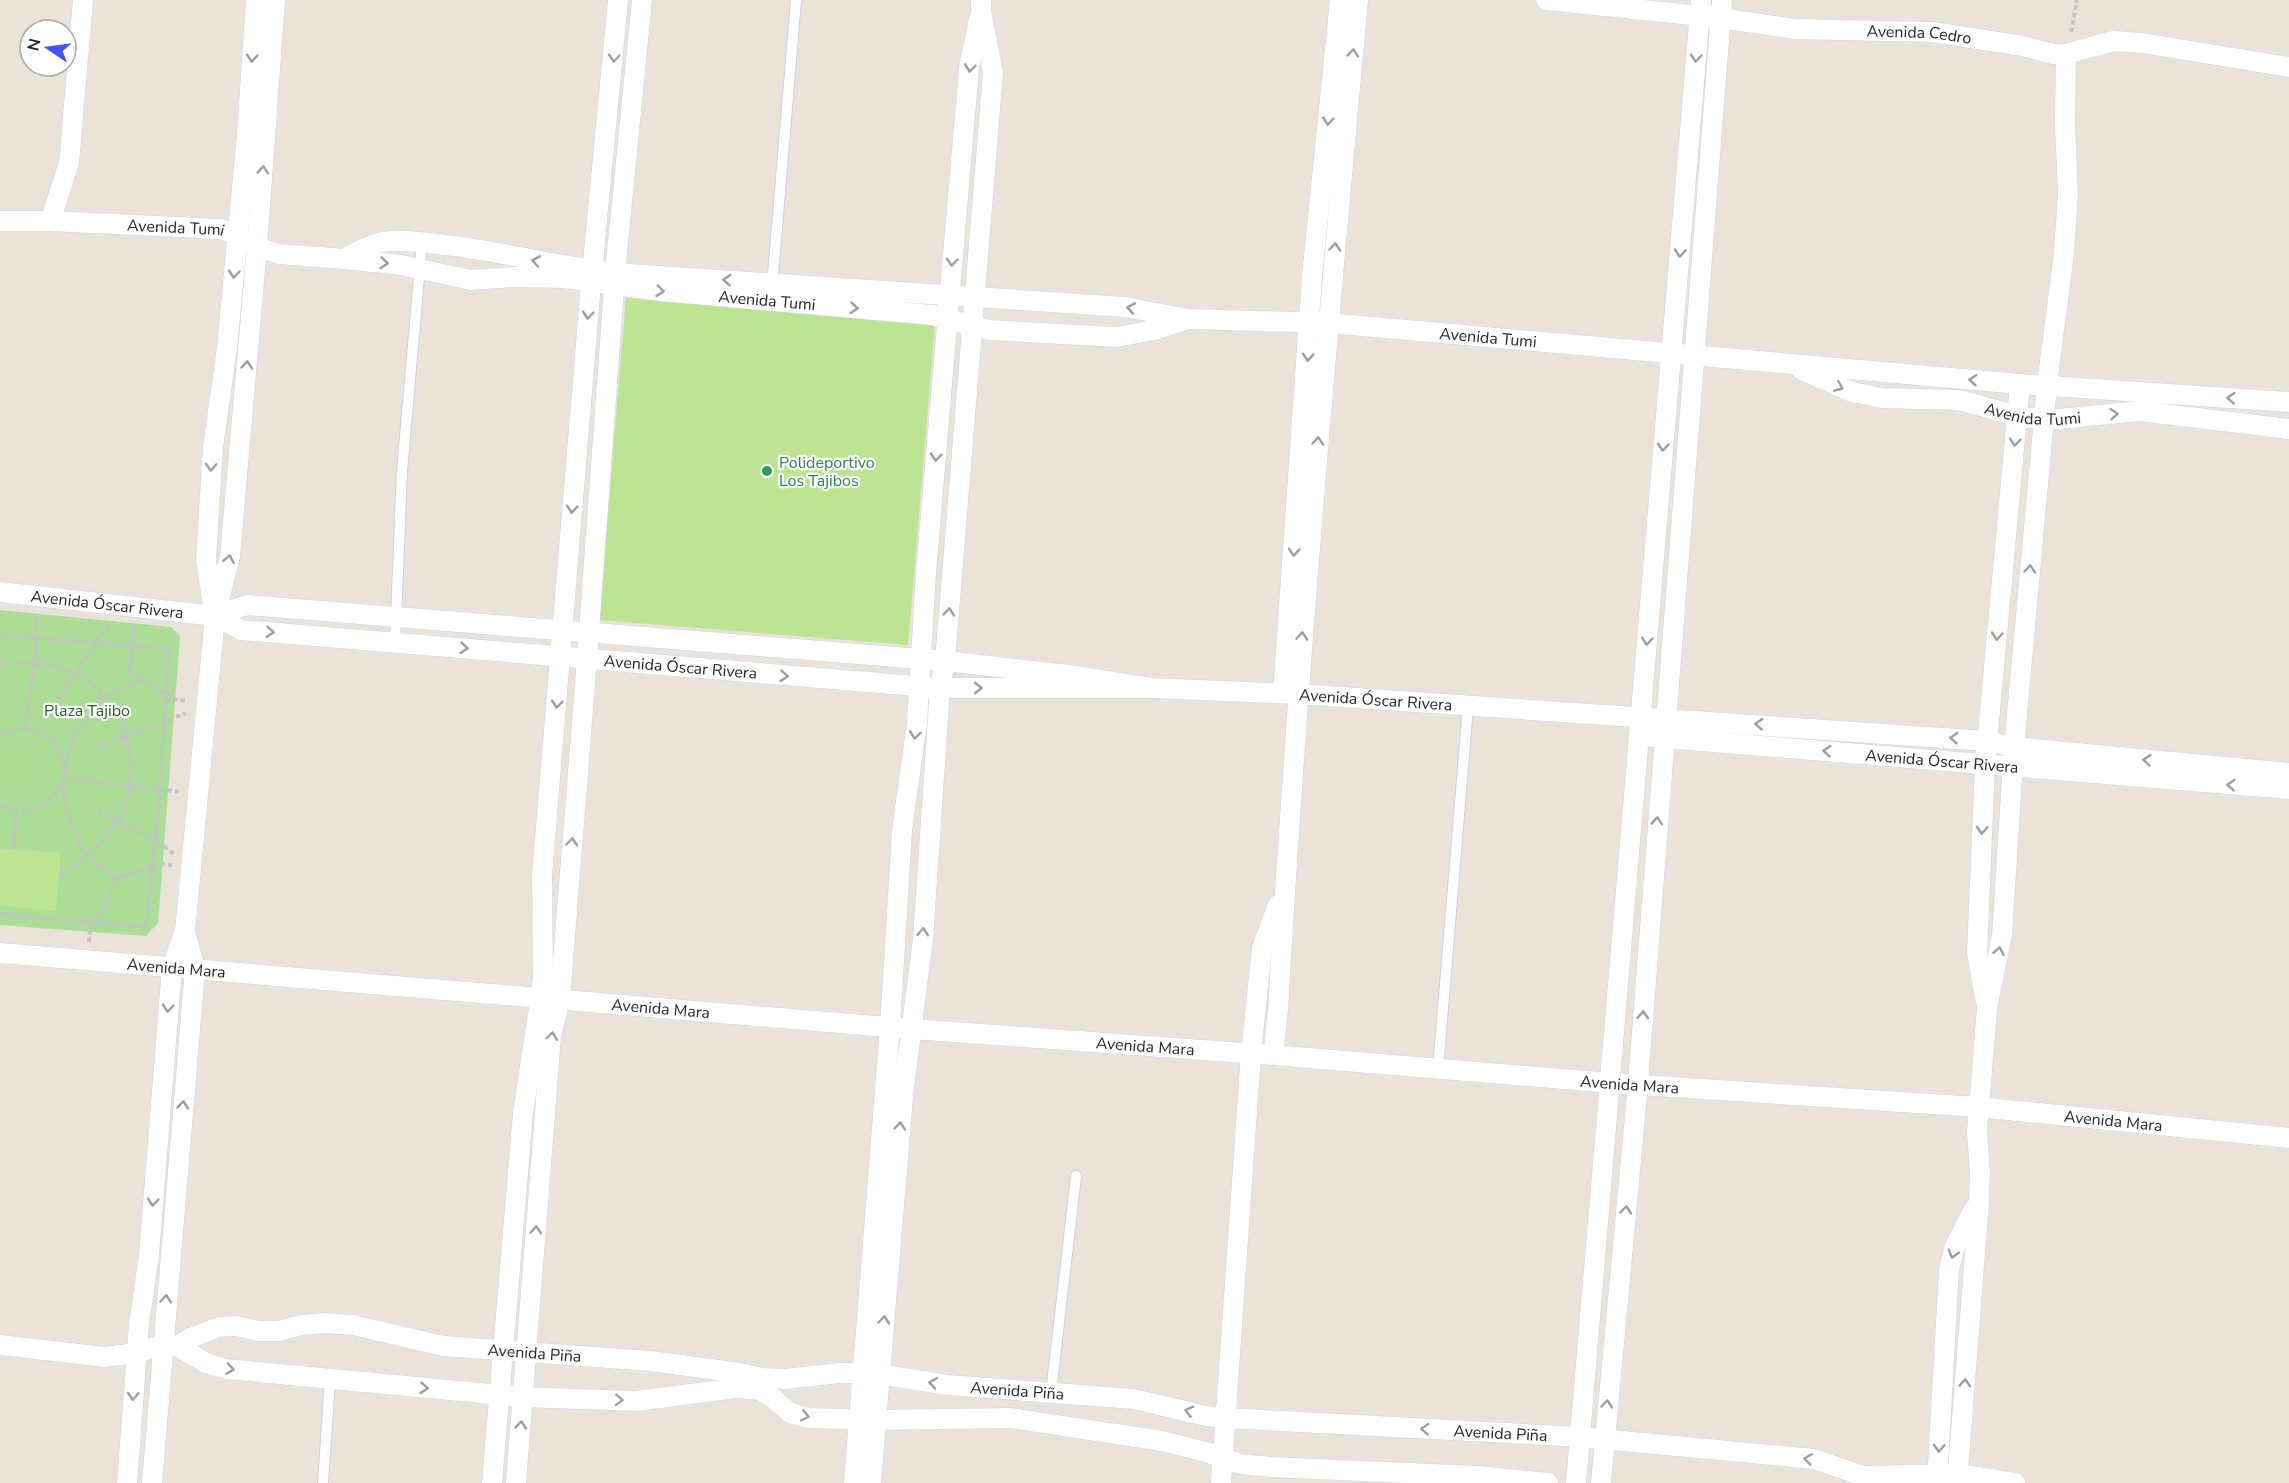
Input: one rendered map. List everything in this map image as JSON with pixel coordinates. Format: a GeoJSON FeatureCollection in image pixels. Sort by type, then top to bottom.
{"type":"FeatureCollection","features":[{"type":"Feature","properties":{"kind":"street"},"geometry":{"type":"LineString","coordinates":[[50,220],[69,163],[83,0]]}},
{"type":"Feature","properties":{"kind":"street"},"geometry":{"type":"LineString","coordinates":[[215,615],[206,559],[213,447],[227,348],[238,234],[256,0]]}},
{"type":"Feature","properties":{"kind":"street"},"geometry":{"type":"LineString","coordinates":[[127,1483],[137,1353],[149,1255],[172,967],[185,931],[215,615],[231,556],[275,0]]}},
{"type":"Feature","properties":{"kind":"street"},"geometry":{"type":"LineString","coordinates":[[516,1483],[551,1036],[550,998],[543,980],[542,875],[561,631],[618,0]]}},
{"type":"Feature","properties":{"kind":"street"},"geometry":{"type":"LineString","coordinates":[[492,1483],[523,1113],[550,998],[587,659],[614,279],[642,0]]}},
{"type":"Feature","properties":{"kind":"street"},"geometry":{"type":"LineString","coordinates":[[1319,323],[1312,276],[1340,0]]}},
{"type":"Feature","properties":{"kind":"street"},"geometry":{"type":"LineString","coordinates":[[1273,1055],[1278,1010],[1285,885],[1291,694],[1319,323],[1358,0]]}},
{"type":"Feature","properties":{"kind":"street","name":"Avenida Cedro"},"geometry":{"type":"LineString","coordinates":[[1546,0],[1722,9],[1807,30],[1933,32],[2023,46],[2053,54],[2066,54],[2113,41],[2142,43],[2289,67]]}},
{"type":"Feature","properties":{"kind":"street"},"geometry":{"type":"LineString","coordinates":[[871,1374],[902,830],[917,723],[947,319],[969,68],[981,5]]}},
{"type":"Feature","properties":{"kind":"street"},"geometry":{"type":"LineString","coordinates":[[854,1483],[867,1420],[923,939],[940,688],[945,661],[993,72],[981,5]]}},
{"type":"Feature","properties":{"kind":"street"},"geometry":{"type":"LineString","coordinates":[[1576,1483],[1700,8]]}},
{"type":"Feature","properties":{"kind":"street"},"geometry":{"type":"LineString","coordinates":[[1601,1483],[1638,1084],[1693,356],[1722,9]]}},
{"type":"Feature","properties":{"kind":"street"},"geometry":{"type":"LineString","coordinates":[[1958,1479],[1979,1202],[1978,1107],[1987,1008],[2002,935],[2014,747],[2047,385],[2064,253],[2068,194],[2065,124],[2066,54]]}},
{"type":"Feature","properties":{"kind":"street","name":"Avenida Tumi"},"geometry":{"type":"LineString","coordinates":[[0,221],[50,220],[220,229],[238,234],[257,247],[279,254],[344,258],[401,265],[471,280],[592,276]]}},
{"type":"Feature","properties":{"kind":"street","name":"Avenida Tumi"},"geometry":{"type":"LineString","coordinates":[[344,258],[367,246],[385,241],[465,247],[592,276],[771,292],[932,315],[989,330],[1116,337],[1155,330],[1188,319]]}},
{"type":"Feature","properties":{"kind":"street","name":"Avenida Tumi"},"geometry":{"type":"LineString","coordinates":[[771,292],[975,295],[1125,307],[1188,319],[1319,323],[2020,384],[2289,402]]}},
{"type":"Feature","properties":{"kind":"street","name":"Avenida Tumi"},"geometry":{"type":"LineString","coordinates":[[1786,363],[1852,392],[1882,398],[1959,400],[2017,416],[2044,419],[2139,411],[2289,429]]}},
{"type":"Feature","properties":{"kind":"street"},"geometry":{"type":"LineString","coordinates":[[1987,1008],[1977,953],[1985,765],[2020,384]]}},
{"type":"Feature","properties":{"kind":"street","name":"Avenida Óscar Rivera"},"geometry":{"type":"LineString","coordinates":[[0,592],[215,615],[247,605],[945,661],[1069,675],[1151,688]]}},
{"type":"Feature","properties":{"kind":"street","name":"Avenida Óscar Rivera"},"geometry":{"type":"LineString","coordinates":[[215,615],[241,630],[919,687],[1151,688],[1291,694],[1599,715],[1640,727],[1664,738],[2289,789]]}},
{"type":"Feature","properties":{"kind":"street","name":"Avenida Óscar Rivera"},"geometry":{"type":"LineString","coordinates":[[1640,727],[1665,717],[1987,741],[2014,747],[2289,773]]}},
{"type":"Feature","properties":{"kind":"street"},"geometry":{"type":"LineString","coordinates":[[1221,1483],[1251,1053],[1262,948],[1285,885]]}},
{"type":"Feature","properties":{"kind":"street"},"geometry":{"type":"LineString","coordinates":[[152,1483],[170,1345],[195,969],[185,931]]}},
{"type":"Feature","properties":{"kind":"street","name":"Avenida Mara"},"geometry":{"type":"LineString","coordinates":[[0,952],[912,1029],[1251,1053],[1611,1083],[1978,1107],[2289,1138]]}},
{"type":"Feature","properties":{"kind":"street"},"geometry":{"type":"LineString","coordinates":[[1937,1479],[1949,1269],[1955,1246],[1979,1202]]}},
{"type":"Feature","properties":{"kind":"street","name":"Avenida Piña"},"geometry":{"type":"LineString","coordinates":[[0,1345],[105,1357],[137,1353],[170,1345],[219,1327],[237,1326],[258,1331],[279,1331],[301,1325],[325,1323],[353,1325],[443,1346],[651,1361],[762,1378],[786,1379],[871,1374],[948,1385],[1134,1399],[1206,1416],[1226,1418],[1580,1437],[1814,1459],[1856,1480],[1958,1479],[2015,1483]]}},
{"type":"Feature","properties":{"kind":"street","name":"Avenida Piña"},"geometry":{"type":"LineString","coordinates":[[170,1345],[206,1363],[226,1369],[523,1396],[636,1401],[737,1388],[759,1390],[790,1413],[808,1418],[1022,1419],[1162,1441],[1223,1457],[1240,1464],[1478,1476],[1548,1483]]}},
{"type":"Feature","properties":{"kind":"street"},"geometry":{"type":"LineString","coordinates":[[867,1420],[871,1483]]}},
{"type":"Feature","properties":{"kind":"lane"},"geometry":{"type":"LineString","coordinates":[[771,292],[796,0]]}},
{"type":"Feature","properties":{"kind":"lane"},"geometry":{"type":"LineString","coordinates":[[395,643],[402,471],[422,243]]}},
{"type":"Feature","properties":{"kind":"lane"},"geometry":{"type":"LineString","coordinates":[[1438,1070],[1468,706]]}},
{"type":"Feature","properties":{"kind":"lane"},"geometry":{"type":"LineString","coordinates":[[1051,1393],[1076,1176]]}},
{"type":"Feature","properties":{"kind":"lane"},"geometry":{"type":"LineString","coordinates":[[323,1483],[330,1379]]}},
{"type":"Feature","properties":{"kind":"path"},"geometry":{"type":"LineString","coordinates":[[2066,54],[2077,0]]}},
{"type":"Feature","properties":{"kind":"path"},"geometry":{"type":"LineString","coordinates":[[25,728],[36,662],[40,597]]}},
{"type":"Feature","properties":{"kind":"path"},"geometry":{"type":"LineString","coordinates":[[60,697],[112,621],[134,607]]}},
{"type":"Feature","properties":{"kind":"path"},"geometry":{"type":"LineString","coordinates":[[134,607],[130,672],[175,699],[206,704]]}},
{"type":"Feature","properties":{"kind":"path"},"geometry":{"type":"LineString","coordinates":[[0,636],[169,649],[160,789],[146,927],[0,914]]}},
{"type":"Feature","properties":{"kind":"path"},"geometry":{"type":"LineString","coordinates":[[0,665],[36,662],[69,671],[97,689],[118,716],[130,748],[130,786],[117,822],[98,846],[59,878]]}},
{"type":"Feature","properties":{"kind":"path"},"geometry":{"type":"LineString","coordinates":[[0,805],[16,811],[36,809],[48,803],[58,792],[69,749],[85,718],[111,694],[142,679]]}},
{"type":"Feature","properties":{"kind":"path"},"geometry":{"type":"LineString","coordinates":[[99,747],[164,723],[206,704]]}},
{"type":"Feature","properties":{"kind":"path"},"geometry":{"type":"LineString","coordinates":[[0,735],[13,729],[25,728],[39,731],[51,740],[60,751],[69,821],[87,854],[115,878],[126,876]]}},
{"type":"Feature","properties":{"kind":"path"},"geometry":{"type":"LineString","coordinates":[[63,778],[198,794]]}},
{"type":"Feature","properties":{"kind":"path"},"geometry":{"type":"LineString","coordinates":[[91,808],[155,842],[191,867]]}},
{"type":"Feature","properties":{"kind":"path"},"geometry":{"type":"LineString","coordinates":[[13,850],[16,811]]}},
{"type":"Feature","properties":{"kind":"path"},"geometry":{"type":"LineString","coordinates":[[86,960],[90,932],[117,878],[163,864],[191,867]]}},
{"type":"Feature","properties":{"kind":"green space","name":"Polideportivo Los Tajibos"},"geometry":{"type":"Polygon","coordinates":[[[626,298],[935,323],[908,645],[599,620],[626,298]]]}},
{"type":"Feature","properties":{"kind":"green space","name":"Plaza Tajibo"},"geometry":{"type":"Polygon","coordinates":[[[0,610],[171,627],[180,636],[158,923],[146,936],[0,925],[0,610]]]}},
{"type":"Feature","properties":{"kind":"green space"},"geometry":{"type":"Polygon","coordinates":[[[0,849],[61,853],[56,911],[0,906],[0,849]]]}},
{"type":"Feature","properties":{"kind":"place","name":"Polideportivo Los Tajibos"},"geometry":{"type":"Point","coordinates":[767,471]}}]}
